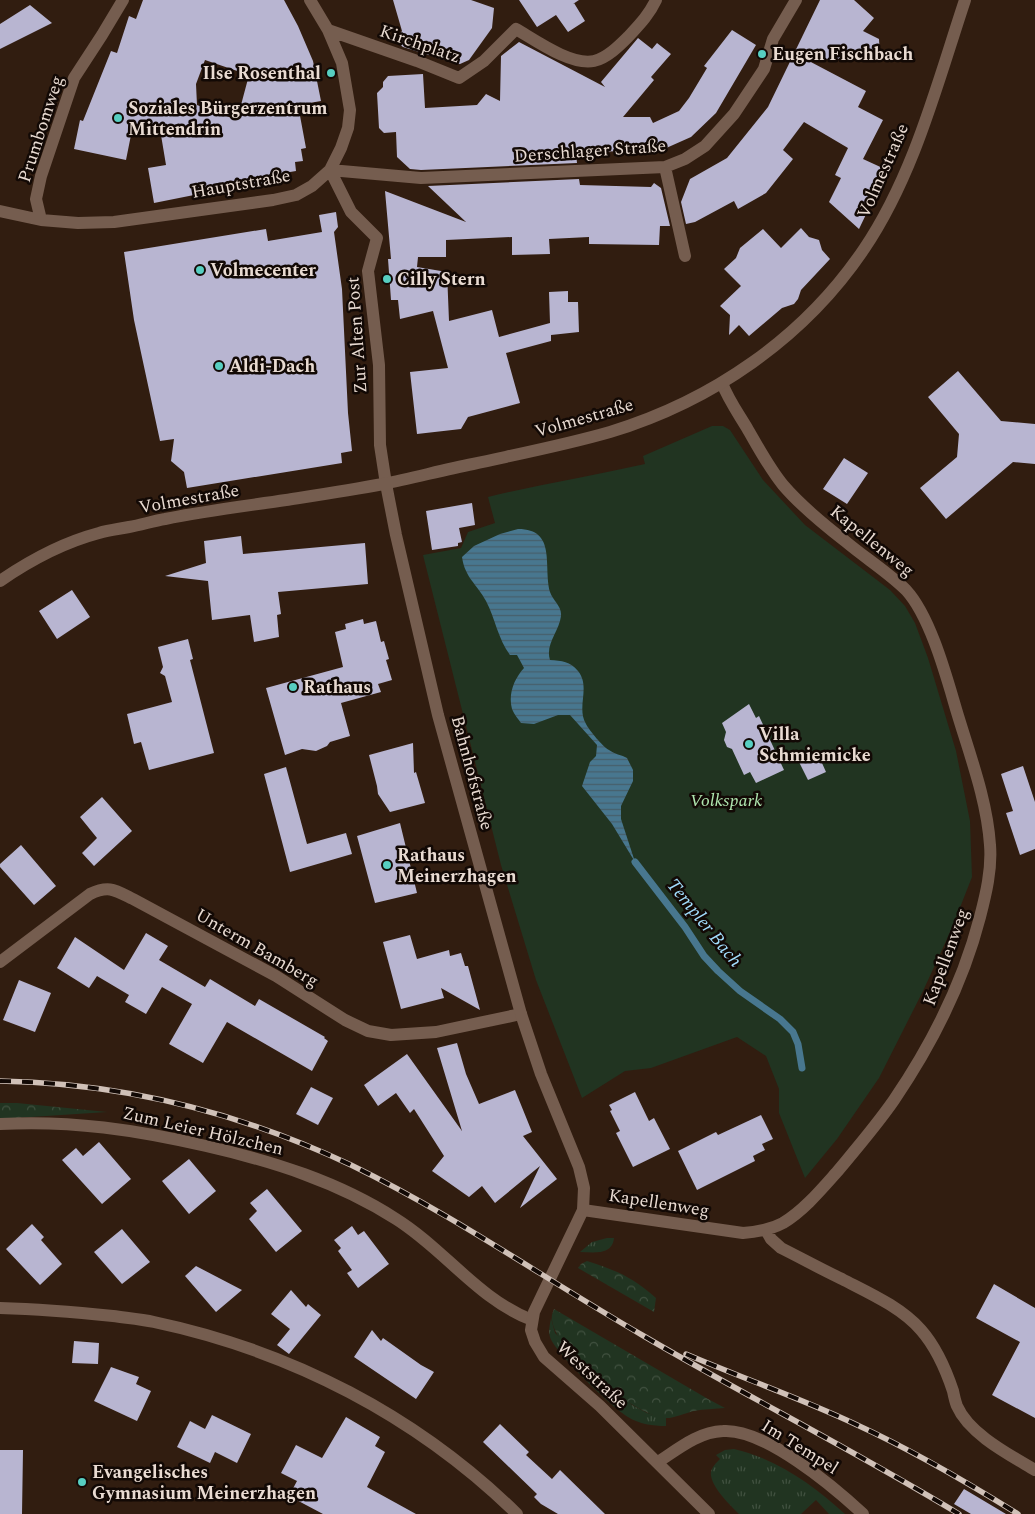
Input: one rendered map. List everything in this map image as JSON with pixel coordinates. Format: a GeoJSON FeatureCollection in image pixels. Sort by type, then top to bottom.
{"type":"FeatureCollection","features":[{"type":"Feature","properties":{"kind":"street","name":"Prumbomweg"},"geometry":{"type":"LineString","coordinates":[[41,220],[36,199],[41,176],[74,78],[123,0]]}},
{"type":"Feature","properties":{"kind":"street","name":"Hauptstraße"},"geometry":{"type":"LineString","coordinates":[[0,211],[41,220],[78,223],[114,222],[273,200],[296,195],[312,186],[330,170],[348,128],[350,110],[342,63],[328,30],[310,0]]}},
{"type":"Feature","properties":{"kind":"street","name":"Kirchplatz"},"geometry":{"type":"LineString","coordinates":[[328,30],[460,78],[484,61],[516,29],[572,59],[592,62],[600,59],[618,47],[648,15],[656,0]]}},
{"type":"Feature","properties":{"kind":"street","name":"Derschlager Straße"},"geometry":{"type":"LineString","coordinates":[[330,170],[421,178],[665,167],[685,159],[705,146],[734,114],[764,69],[773,39],[796,0]]}},
{"type":"Feature","properties":{"kind":"street","name":"Volmestraße"},"geometry":{"type":"LineString","coordinates":[[0,581],[56,550],[98,533],[168,518],[386,484],[528,452],[611,432],[673,408],[722,383],[758,360],[788,335],[842,280],[865,248],[889,206],[905,172],[965,0]]}},
{"type":"Feature","properties":{"kind":"street"},"geometry":{"type":"LineString","coordinates":[[665,167],[685,256]]}},
{"type":"Feature","properties":{"kind":"street","name":"Zur Alten Post"},"geometry":{"type":"LineString","coordinates":[[330,170],[351,212],[377,238],[368,272],[379,365],[380,445],[386,484]]}},
{"type":"Feature","properties":{"kind":"street","name":"Kapellenweg"},"geometry":{"type":"LineString","coordinates":[[583,1210],[743,1233],[766,1230],[783,1223],[798,1212],[820,1191],[873,1130],[906,1083],[936,1031],[956,989],[972,947],[987,888],[991,849],[983,801],[952,694],[920,610],[898,583],[826,526],[781,483],[726,394],[722,383]]}},
{"type":"Feature","properties":{"kind":"street","name":"Bahnhofstraße"},"geometry":{"type":"LineString","coordinates":[[386,484],[438,716],[521,1014],[541,1074],[579,1167],[584,1188],[583,1210]]}},
{"type":"Feature","properties":{"kind":"street","name":"Unterm Bamberg"},"geometry":{"type":"LineString","coordinates":[[0,962],[90,894],[103,888],[116,891],[141,903],[276,976],[345,1020],[368,1030],[391,1035],[436,1032],[521,1014]]}},
{"type":"Feature","properties":{"kind":"street","name":"Zum Leier Hölzchen"},"geometry":{"type":"LineString","coordinates":[[0,1124],[37,1122],[93,1125],[164,1136],[232,1152],[290,1169],[350,1194],[397,1219],[501,1305],[532,1320]]}},
{"type":"Feature","properties":{"kind":"street"},"geometry":{"type":"LineString","coordinates":[[532,1320],[583,1210]]}},
{"type":"Feature","properties":{"kind":"street"},"geometry":{"type":"LineString","coordinates":[[766,1230],[771,1239],[781,1248],[872,1294],[911,1320],[921,1329],[932,1344],[957,1406],[964,1416],[985,1438],[998,1448],[1035,1470]]}},
{"type":"Feature","properties":{"kind":"street"},"geometry":{"type":"LineString","coordinates":[[0,1308],[41,1309],[153,1321],[217,1338],[262,1353],[314,1374],[363,1398],[419,1432],[492,1491],[516,1514]]}},
{"type":"Feature","properties":{"kind":"street","name":"Weststraße"},"geometry":{"type":"LineString","coordinates":[[532,1320],[531,1330],[535,1342],[544,1357],[600,1406],[709,1514]]}},
{"type":"Feature","properties":{"kind":"street","name":"Im Tempel"},"geometry":{"type":"LineString","coordinates":[[658,1462],[691,1440],[704,1435],[724,1430],[744,1433],[776,1448],[810,1470],[840,1492],[863,1514]]}},
{"type":"Feature","properties":{"kind":"green space","name":"Volkspark"},"geometry":{"type":"Polygon","coordinates":[[[712,426],[723,426],[730,430],[763,480],[805,525],[890,590],[905,606],[915,623],[928,658],[956,751],[970,821],[972,877],[952,928],[923,991],[879,1078],[837,1139],[805,1178],[779,1113],[779,1089],[766,1056],[737,1037],[651,1068],[625,1071],[582,1098],[536,980],[501,865],[423,555],[461,548],[468,532],[495,523],[488,497],[645,464],[643,456],[712,426]]]}},
{"type":"Feature","properties":{"kind":"green space"},"geometry":{"type":"Polygon","coordinates":[[[0,1103],[17,1103],[107,1112],[0,1119],[0,1103]]]}},
{"type":"Feature","properties":{"kind":"green space"},"geometry":{"type":"Polygon","coordinates":[[[614,1238],[610,1248],[602,1252],[580,1252],[592,1242],[614,1238]]]}},
{"type":"Feature","properties":{"kind":"green space"},"geometry":{"type":"Polygon","coordinates":[[[587,1261],[623,1275],[639,1284],[656,1298],[654,1312],[578,1268],[587,1261]]]}},
{"type":"Feature","properties":{"kind":"green space"},"geometry":{"type":"Polygon","coordinates":[[[554,1309],[725,1408],[698,1410],[675,1417],[664,1418],[650,1414],[634,1405],[598,1380],[567,1349],[557,1333],[552,1320],[554,1309]]]}},
{"type":"Feature","properties":{"kind":"green space"},"geometry":{"type":"Polygon","coordinates":[[[551,1318],[555,1333],[632,1405],[647,1413],[666,1418],[666,1426],[646,1424],[632,1419],[598,1392],[554,1345],[549,1335],[551,1318]]]}},
{"type":"Feature","properties":{"kind":"green space"},"geometry":{"type":"Polygon","coordinates":[[[734,1449],[765,1459],[794,1474],[845,1514],[829,1514],[816,1500],[801,1514],[739,1514],[721,1495],[711,1477],[712,1468],[720,1459],[716,1455],[725,1450],[734,1449]]]}},
{"type":"Feature","properties":{"kind":"water"},"geometry":{"type":"Polygon","coordinates":[[[518,529],[530,531],[538,535],[543,542],[546,551],[550,592],[561,612],[560,622],[549,649],[550,660],[569,663],[578,671],[582,677],[584,690],[582,711],[586,724],[606,748],[613,753],[627,758],[633,770],[633,781],[621,806],[621,819],[635,862],[612,824],[582,786],[590,762],[596,756],[597,745],[570,715],[558,715],[534,724],[521,723],[512,709],[513,687],[517,677],[524,668],[517,655],[510,655],[506,649],[486,601],[469,576],[462,557],[474,546],[500,534],[518,529]]]}},
{"type":"Feature","properties":{"kind":"building"},"geometry":{"type":"Polygon","coordinates":[[[143,0],[284,0],[313,61],[321,101],[298,105],[306,148],[301,149],[303,161],[295,162],[296,171],[278,174],[280,181],[254,187],[220,193],[219,191],[204,193],[154,203],[148,168],[166,165],[161,135],[133,125],[126,160],[74,149],[80,120],[83,121],[111,51],[117,53],[129,16],[136,19],[143,0]],[[205,60],[196,84],[197,105],[237,120],[249,75],[205,60]]]}},
{"type":"Feature","properties":{"kind":"building"},"geometry":{"type":"Polygon","coordinates":[[[393,0],[471,0],[494,8],[492,28],[469,60],[460,64],[454,63],[403,47],[395,41],[402,31],[393,0]]]}},
{"type":"Feature","properties":{"kind":"building"},"geometry":{"type":"Polygon","coordinates":[[[519,0],[579,0],[574,3],[585,21],[568,32],[556,15],[537,27],[519,0]]]}},
{"type":"Feature","properties":{"kind":"building"},"geometry":{"type":"Polygon","coordinates":[[[820,0],[854,0],[874,18],[863,31],[879,39],[880,57],[807,60],[866,91],[858,107],[883,120],[863,159],[887,170],[878,188],[881,189],[873,206],[871,204],[859,229],[829,202],[841,178],[835,175],[848,148],[804,122],[783,150],[793,159],[766,193],[738,209],[734,201],[695,222],[686,224],[681,202],[690,179],[727,158],[768,107],[820,0]]]}},
{"type":"Feature","properties":{"kind":"building"},"geometry":{"type":"Polygon","coordinates":[[[30,5],[52,23],[0,49],[0,24],[30,5]]]}},
{"type":"Feature","properties":{"kind":"building"},"geometry":{"type":"Polygon","coordinates":[[[732,30],[756,45],[716,113],[691,137],[664,149],[576,153],[577,163],[421,170],[410,169],[397,157],[396,132],[384,133],[379,128],[377,93],[383,87],[383,82],[388,76],[423,74],[425,108],[477,105],[486,94],[500,101],[501,56],[519,42],[605,87],[601,82],[638,38],[652,49],[657,43],[671,54],[651,77],[654,80],[623,117],[650,117],[653,123],[679,111],[707,68],[704,66],[732,30]]]}},
{"type":"Feature","properties":{"kind":"building"},"geometry":{"type":"Polygon","coordinates":[[[579,179],[580,185],[651,187],[654,183],[661,188],[670,226],[660,226],[659,245],[589,244],[589,237],[549,239],[550,254],[512,255],[512,237],[446,240],[446,257],[418,257],[417,267],[447,272],[449,321],[492,310],[499,337],[550,323],[549,292],[568,291],[568,302],[578,302],[579,332],[551,335],[551,341],[506,353],[520,403],[468,417],[461,429],[417,434],[410,372],[448,368],[433,311],[400,319],[398,300],[391,300],[388,259],[391,259],[385,191],[466,222],[428,186],[579,179]]]}},
{"type":"Feature","properties":{"kind":"building"},"geometry":{"type":"Polygon","coordinates":[[[336,212],[338,227],[334,232],[342,289],[348,413],[352,451],[341,453],[342,463],[187,488],[184,472],[171,461],[174,439],[160,441],[134,320],[124,252],[266,229],[268,241],[322,232],[319,215],[336,212]]]}},
{"type":"Feature","properties":{"kind":"building"},"geometry":{"type":"Polygon","coordinates":[[[801,228],[809,237],[819,240],[822,250],[830,259],[801,290],[794,304],[782,308],[749,336],[739,325],[729,335],[730,315],[720,306],[741,286],[724,269],[736,258],[740,248],[763,229],[781,248],[801,228]]]}},
{"type":"Feature","properties":{"kind":"building"},"geometry":{"type":"Polygon","coordinates":[[[958,371],[1001,421],[1035,424],[1035,464],[1013,462],[946,519],[920,488],[957,457],[959,434],[928,397],[958,371]]]}},
{"type":"Feature","properties":{"kind":"building"},"geometry":{"type":"Polygon","coordinates":[[[844,458],[868,473],[847,504],[823,489],[844,458]]]}},
{"type":"Feature","properties":{"kind":"building"},"geometry":{"type":"Polygon","coordinates":[[[472,503],[475,525],[459,528],[462,542],[458,543],[458,546],[432,550],[426,511],[472,503]]]}},
{"type":"Feature","properties":{"kind":"building"},"geometry":{"type":"Polygon","coordinates":[[[241,536],[243,554],[365,543],[368,584],[278,592],[281,614],[277,615],[279,637],[254,642],[250,615],[212,620],[208,581],[165,576],[206,563],[204,541],[241,536]]]}},
{"type":"Feature","properties":{"kind":"building"},"geometry":{"type":"Polygon","coordinates":[[[72,590],[90,617],[57,639],[39,611],[72,590]]]}},
{"type":"Feature","properties":{"kind":"building","name":"Rathaus"},"geometry":{"type":"Polygon","coordinates":[[[363,619],[364,624],[376,621],[381,642],[384,641],[389,659],[386,660],[392,680],[378,684],[381,692],[341,703],[350,736],[330,742],[327,746],[316,751],[302,749],[285,755],[266,688],[343,667],[335,632],[346,629],[345,624],[363,619]]]}},
{"type":"Feature","properties":{"kind":"building"},"geometry":{"type":"Polygon","coordinates":[[[188,639],[193,659],[190,660],[214,753],[149,770],[141,742],[134,744],[127,714],[172,702],[165,676],[160,673],[163,667],[158,647],[188,639]]]}},
{"type":"Feature","properties":{"kind":"building","name":"Villa Schmiemicke"},"geometry":{"type":"Polygon","coordinates":[[[749,704],[756,718],[759,716],[784,770],[756,783],[750,772],[744,775],[732,749],[727,747],[724,740],[726,732],[722,723],[749,704]]]}},
{"type":"Feature","properties":{"kind":"building"},"geometry":{"type":"Polygon","coordinates":[[[413,743],[414,773],[416,772],[425,803],[390,812],[378,794],[369,755],[413,743]]]}},
{"type":"Feature","properties":{"kind":"building"},"geometry":{"type":"Polygon","coordinates":[[[818,754],[826,772],[808,780],[799,762],[818,754]]]}},
{"type":"Feature","properties":{"kind":"building"},"geometry":{"type":"Polygon","coordinates":[[[1023,766],[1035,802],[1035,849],[1020,855],[1006,813],[1013,811],[1001,774],[1023,766]]]}},
{"type":"Feature","properties":{"kind":"building"},"geometry":{"type":"Polygon","coordinates":[[[286,767],[307,844],[346,833],[352,854],[290,872],[264,774],[286,767]]]}},
{"type":"Feature","properties":{"kind":"building"},"geometry":{"type":"Polygon","coordinates":[[[102,797],[132,831],[94,866],[82,853],[97,838],[80,817],[102,797]]]}},
{"type":"Feature","properties":{"kind":"building","name":"Rathaus Meinerzhagen"},"geometry":{"type":"Polygon","coordinates":[[[400,823],[417,893],[375,903],[357,836],[400,823]]]}},
{"type":"Feature","properties":{"kind":"building"},"geometry":{"type":"Polygon","coordinates":[[[21,845],[56,886],[34,905],[0,867],[0,864],[21,845]]]}},
{"type":"Feature","properties":{"kind":"building"},"geometry":{"type":"Polygon","coordinates":[[[146,933],[168,946],[159,960],[205,987],[210,979],[255,1006],[259,999],[325,1037],[328,1041],[312,1071],[227,1022],[203,1063],[169,1044],[192,1004],[162,987],[146,1014],[125,1002],[129,995],[97,976],[89,988],[57,968],[75,937],[124,970],[146,933]]]}},
{"type":"Feature","properties":{"kind":"building"},"geometry":{"type":"Polygon","coordinates":[[[410,935],[417,959],[449,950],[450,956],[461,953],[465,966],[468,966],[480,1010],[441,988],[444,998],[401,1009],[383,942],[410,935]]]}},
{"type":"Feature","properties":{"kind":"building"},"geometry":{"type":"Polygon","coordinates":[[[19,980],[51,993],[35,1032],[3,1020],[19,980]]]}},
{"type":"Feature","properties":{"kind":"building"},"geometry":{"type":"Polygon","coordinates":[[[457,1043],[466,1074],[479,1104],[515,1090],[532,1132],[523,1136],[557,1179],[520,1208],[540,1166],[495,1203],[482,1186],[469,1197],[432,1171],[444,1156],[414,1109],[410,1113],[396,1093],[378,1106],[364,1085],[407,1054],[462,1131],[437,1048],[457,1043]]]}},
{"type":"Feature","properties":{"kind":"building"},"geometry":{"type":"Polygon","coordinates":[[[311,1087],[333,1098],[318,1125],[296,1114],[311,1087]]]}},
{"type":"Feature","properties":{"kind":"building"},"geometry":{"type":"Polygon","coordinates":[[[635,1092],[649,1121],[654,1118],[670,1149],[633,1167],[616,1133],[620,1131],[609,1105],[635,1092]]]}},
{"type":"Feature","properties":{"kind":"building"},"geometry":{"type":"Polygon","coordinates":[[[761,1115],[773,1139],[762,1144],[765,1150],[753,1156],[755,1161],[697,1190],[678,1151],[716,1132],[718,1135],[761,1115]]]}},
{"type":"Feature","properties":{"kind":"building"},"geometry":{"type":"Polygon","coordinates":[[[99,1142],[131,1179],[102,1204],[62,1160],[76,1148],[83,1156],[99,1142]]]}},
{"type":"Feature","properties":{"kind":"building"},"geometry":{"type":"Polygon","coordinates":[[[189,1159],[216,1191],[189,1214],[162,1181],[189,1159]]]}},
{"type":"Feature","properties":{"kind":"building"},"geometry":{"type":"Polygon","coordinates":[[[267,1189],[302,1231],[276,1252],[249,1219],[257,1211],[250,1203],[267,1189]]]}},
{"type":"Feature","properties":{"kind":"building"},"geometry":{"type":"Polygon","coordinates":[[[32,1224],[44,1237],[41,1240],[62,1264],[40,1285],[6,1249],[32,1224]]]}},
{"type":"Feature","properties":{"kind":"building"},"geometry":{"type":"Polygon","coordinates":[[[352,1226],[358,1235],[364,1231],[389,1264],[358,1288],[347,1273],[352,1270],[338,1251],[341,1248],[334,1240],[352,1226]]]}},
{"type":"Feature","properties":{"kind":"building"},"geometry":{"type":"Polygon","coordinates":[[[122,1229],[150,1262],[122,1284],[94,1252],[122,1229]]]}},
{"type":"Feature","properties":{"kind":"building"},"geometry":{"type":"Polygon","coordinates":[[[196,1266],[242,1290],[216,1312],[185,1276],[196,1266]]]}},
{"type":"Feature","properties":{"kind":"building"},"geometry":{"type":"Polygon","coordinates":[[[994,1284],[1035,1308],[1035,1418],[992,1395],[1020,1342],[976,1318],[994,1284]]]}},
{"type":"Feature","properties":{"kind":"building"},"geometry":{"type":"Polygon","coordinates":[[[291,1290],[306,1307],[308,1304],[321,1315],[289,1354],[277,1345],[290,1329],[271,1314],[291,1290]]]}},
{"type":"Feature","properties":{"kind":"building"},"geometry":{"type":"Polygon","coordinates":[[[372,1330],[381,1341],[383,1338],[434,1372],[416,1399],[354,1357],[372,1330]]]}},
{"type":"Feature","properties":{"kind":"building"},"geometry":{"type":"Polygon","coordinates":[[[74,1341],[99,1343],[98,1364],[72,1363],[74,1341]]]}},
{"type":"Feature","properties":{"kind":"building"},"geometry":{"type":"Polygon","coordinates":[[[111,1367],[139,1377],[136,1384],[151,1391],[137,1421],[94,1401],[111,1367]]]}},
{"type":"Feature","properties":{"kind":"building"},"geometry":{"type":"Polygon","coordinates":[[[212,1415],[251,1434],[237,1463],[215,1452],[210,1463],[177,1447],[190,1421],[205,1429],[212,1415]]]}},
{"type":"Feature","properties":{"kind":"building"},"geometry":{"type":"Polygon","coordinates":[[[346,1417],[380,1437],[375,1446],[385,1452],[367,1487],[416,1514],[323,1514],[289,1496],[297,1481],[281,1473],[296,1445],[322,1458],[346,1417]]]}},
{"type":"Feature","properties":{"kind":"building"},"geometry":{"type":"Polygon","coordinates":[[[500,1424],[529,1452],[526,1455],[552,1479],[560,1470],[605,1514],[558,1514],[541,1504],[534,1497],[537,1494],[483,1442],[500,1424]]]}},
{"type":"Feature","properties":{"kind":"building"},"geometry":{"type":"Polygon","coordinates":[[[0,1450],[23,1450],[22,1514],[0,1514],[0,1450]]]}},
{"type":"Feature","properties":{"kind":"building"},"geometry":{"type":"Polygon","coordinates":[[[964,1489],[1006,1514],[971,1514],[954,1504],[964,1489]]]}},
{"type":"Feature","properties":{"kind":"waterway","name":"Templer Bach"},"geometry":{"type":"LineString","coordinates":[[635,862],[685,927],[704,956],[740,991],[780,1019],[793,1032],[798,1044],[802,1068]]}},
{"type":"Feature","properties":{"kind":"railway"},"geometry":{"type":"LineString","coordinates":[[0,1081],[46,1083],[91,1088],[180,1104],[267,1130],[351,1165],[425,1204],[642,1335],[959,1514]]}},
{"type":"Feature","properties":{"kind":"railway"},"geometry":{"type":"LineString","coordinates":[[686,1354],[813,1405],[897,1444],[1018,1514]]}},
{"type":"Feature","properties":{"kind":"place","name":"Eugen Fischbach"},"geometry":{"type":"Point","coordinates":[762,54]}},
{"type":"Feature","properties":{"kind":"place","name":"Ilse Rosenthal"},"geometry":{"type":"Point","coordinates":[331,73]}},
{"type":"Feature","properties":{"kind":"place","name":"Soziales Bürgerzentrum Mittendrin"},"geometry":{"type":"Point","coordinates":[118,118]}},
{"type":"Feature","properties":{"kind":"place","name":"Volmecenter"},"geometry":{"type":"Point","coordinates":[200,270]}},
{"type":"Feature","properties":{"kind":"place","name":"Cilly Stern"},"geometry":{"type":"Point","coordinates":[387,279]}},
{"type":"Feature","properties":{"kind":"place","name":"Aldi-Dach"},"geometry":{"type":"Point","coordinates":[219,366]}},
{"type":"Feature","properties":{"kind":"place","name":"Rathaus"},"geometry":{"type":"Point","coordinates":[293,687]}},
{"type":"Feature","properties":{"kind":"place","name":"Villa Schmiemicke"},"geometry":{"type":"Point","coordinates":[749,744]}},
{"type":"Feature","properties":{"kind":"place","name":"Rathaus Meinerzhagen"},"geometry":{"type":"Point","coordinates":[387,865]}},
{"type":"Feature","properties":{"kind":"place","name":"Evangelisches Gymnasium Meinerzhagen"},"geometry":{"type":"Point","coordinates":[82,1482]}}]}
